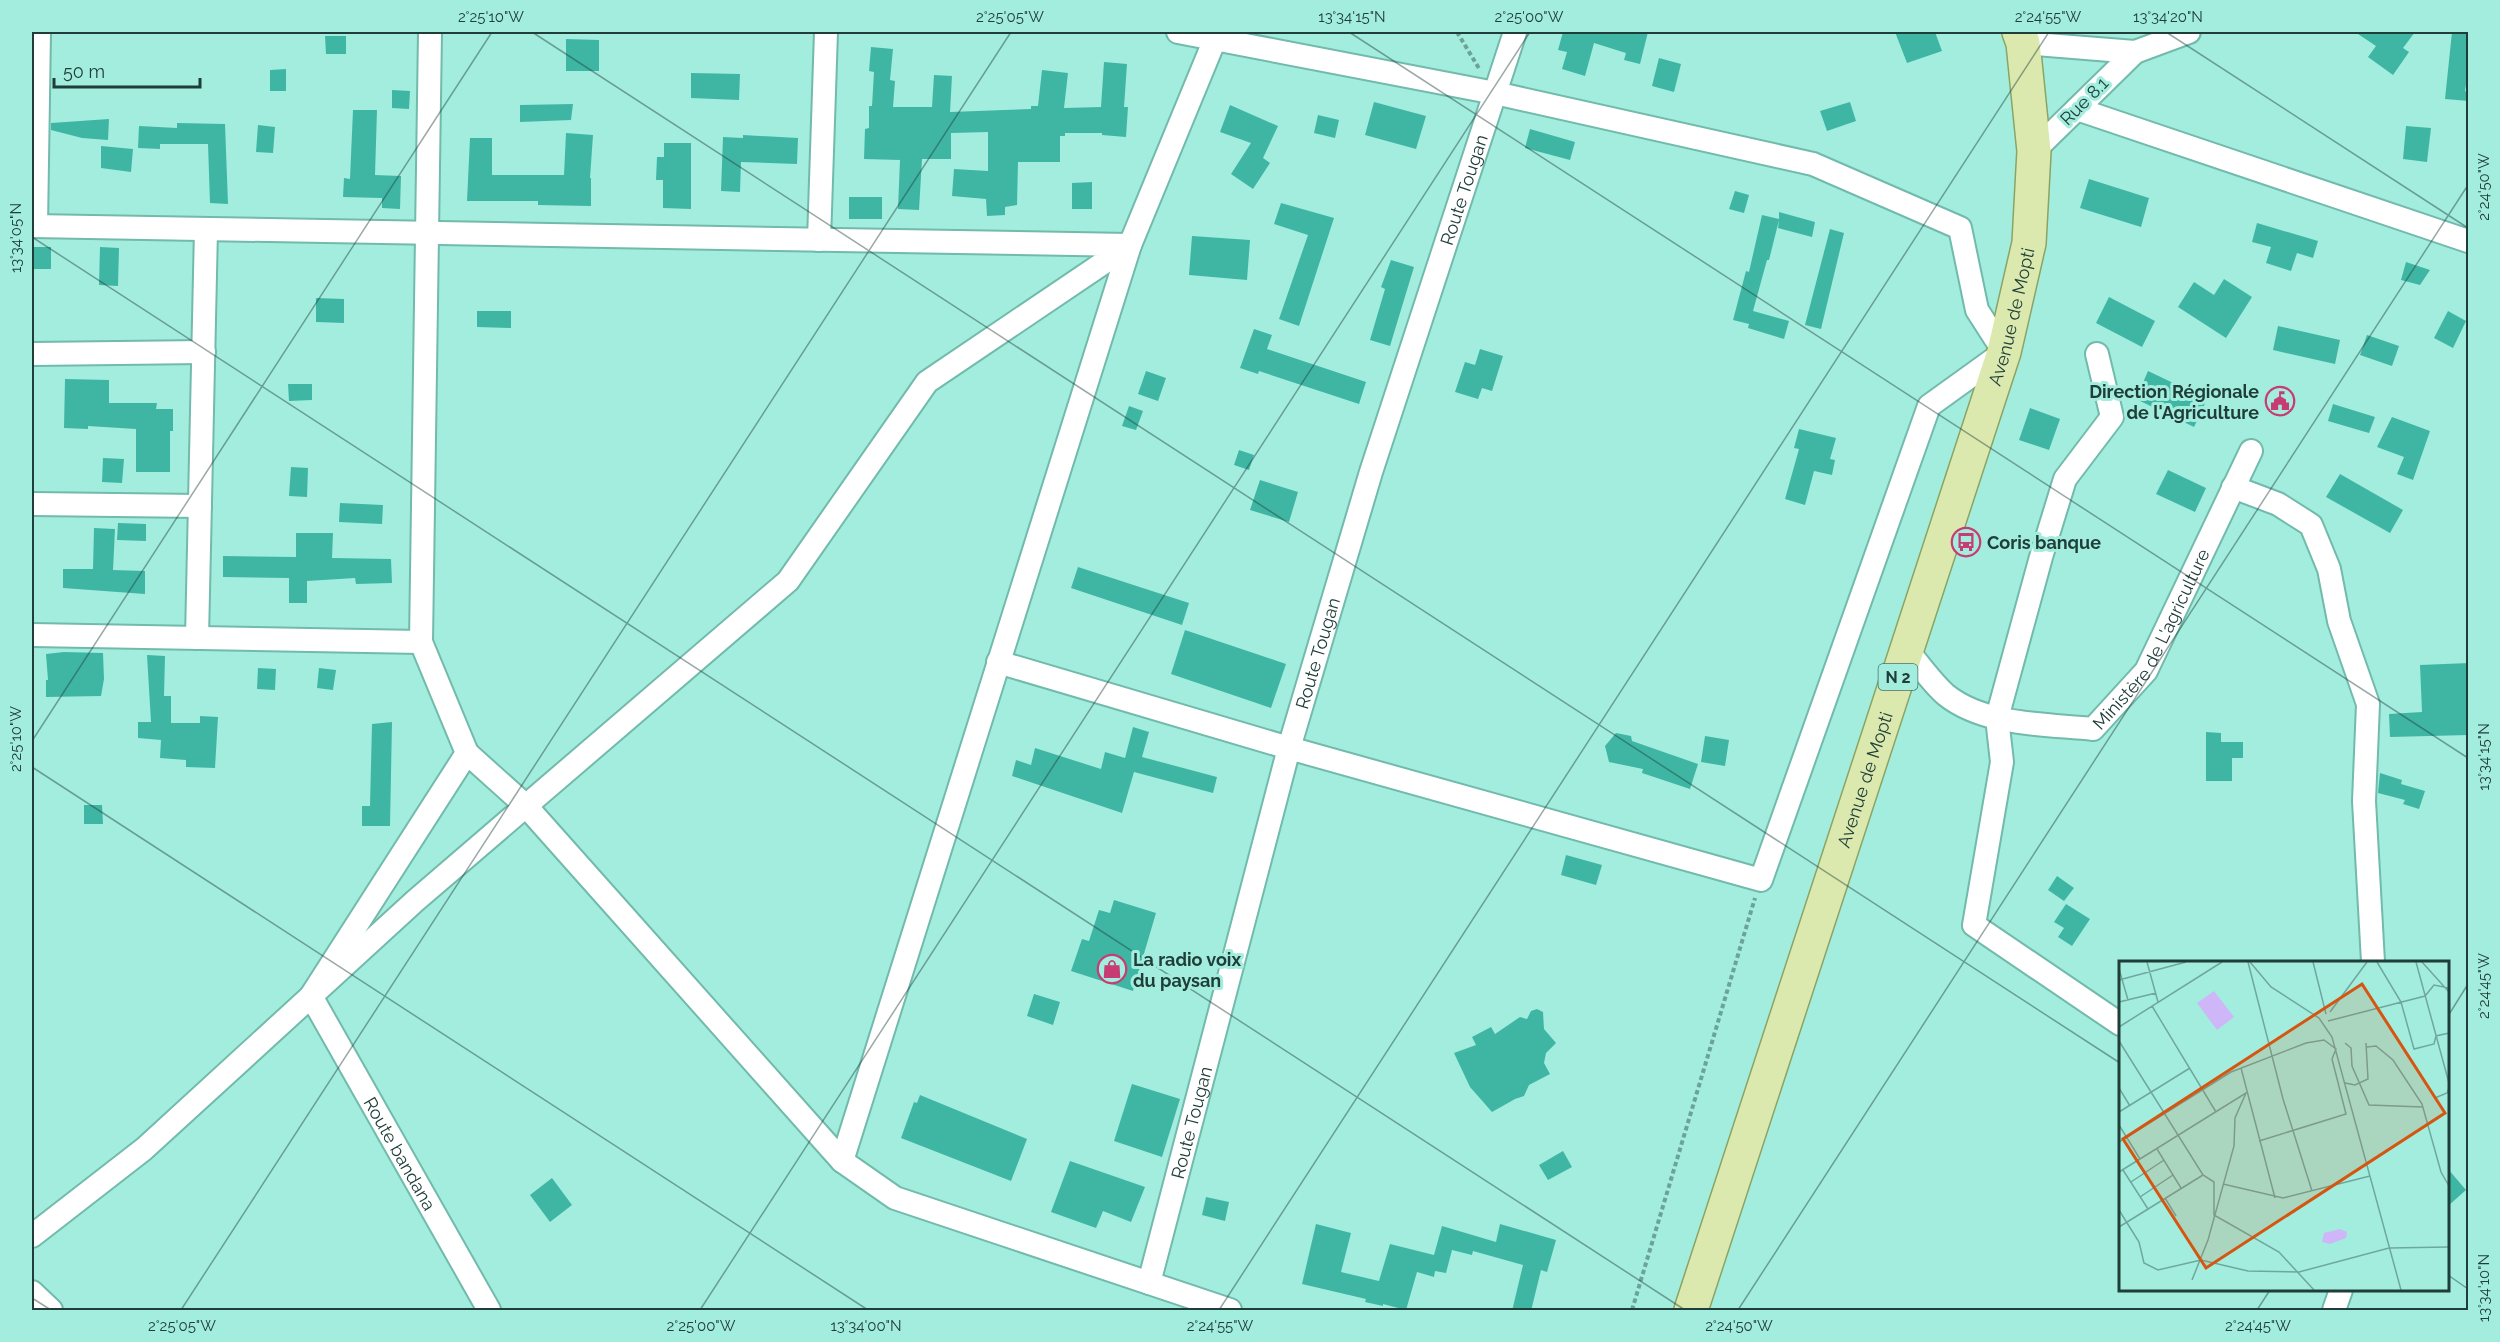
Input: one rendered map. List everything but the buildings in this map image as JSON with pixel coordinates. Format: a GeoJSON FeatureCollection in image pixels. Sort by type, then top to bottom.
{"type":"FeatureCollection","features":[{"type":"Feature","properties":{"kind":"main road","name":"Avenue de Mopti"},"geometry":{"type":"LineString","coordinates":[[1691,1311],[2004,352],[2029,243],[2034,151],[2021,37]]}},
{"type":"Feature","properties":{"kind":"street"},"geometry":{"type":"LineString","coordinates":[[39,32],[34,226],[1130,244]]}},
{"type":"Feature","properties":{"kind":"street"},"geometry":{"type":"LineString","coordinates":[[430,32],[421,642],[467,753],[526,806],[842,1161],[895,1198],[1230,1311]]}},
{"type":"Feature","properties":{"kind":"street"},"geometry":{"type":"LineString","coordinates":[[819,240],[826,32]]}},
{"type":"Feature","properties":{"kind":"street"},"geometry":{"type":"LineString","coordinates":[[998,662],[1289,748],[1761,880],[1929,406],[2004,352],[1977,310],[1960,228],[1813,164],[1495,93],[1178,32]]}},
{"type":"Feature","properties":{"kind":"street","name":"Route Tougan"},"geometry":{"type":"LineString","coordinates":[[1149,1283],[1289,748],[1371,472],[1515,32]]}},
{"type":"Feature","properties":{"kind":"street","name":"Rue 8.1"},"geometry":{"type":"LineString","coordinates":[[2034,151],[2135,52],[2189,32]]}},
{"type":"Feature","properties":{"kind":"street","name":"Rue 8.1"},"geometry":{"type":"LineString","coordinates":[[2021,37],[2098,40],[2135,52]]}},
{"type":"Feature","properties":{"kind":"street"},"geometry":{"type":"LineString","coordinates":[[842,1161],[1130,244],[1215,39]]}},
{"type":"Feature","properties":{"kind":"street"},"geometry":{"type":"LineString","coordinates":[[2077,110],[2469,241]]}},
{"type":"Feature","properties":{"kind":"street"},"geometry":{"type":"LineString","coordinates":[[197,638],[206,229]]}},
{"type":"Feature","properties":{"kind":"street"},"geometry":{"type":"LineString","coordinates":[[32,1236],[144,1149],[416,901],[788,581],[927,382],[1130,244]]}},
{"type":"Feature","properties":{"kind":"street"},"geometry":{"type":"LineString","coordinates":[[32,354],[204,352]]}},
{"type":"Feature","properties":{"kind":"street"},"geometry":{"type":"LineString","coordinates":[[2097,354],[2112,417],[2065,479],[1997,718],[2002,762],[1974,925],[2119,1023]]}},
{"type":"Feature","properties":{"kind":"street","name":"Ministère de L'agriculture"},"geometry":{"type":"LineString","coordinates":[[1907,650],[1945,694],[1968,709],[1997,718],[2093,729],[2146,671],[2251,451]]}},
{"type":"Feature","properties":{"kind":"street"},"geometry":{"type":"LineString","coordinates":[[2234,487],[2278,504],[2310,525],[2329,569],[2339,621],[2368,704],[2364,801],[2373,961]]}},
{"type":"Feature","properties":{"kind":"street"},"geometry":{"type":"LineString","coordinates":[[32,504],[200,506]]}},
{"type":"Feature","properties":{"kind":"street"},"geometry":{"type":"LineString","coordinates":[[32,635],[421,642]]}},
{"type":"Feature","properties":{"kind":"street"},"geometry":{"type":"LineString","coordinates":[[311,996],[467,753]]}},
{"type":"Feature","properties":{"kind":"street","name":"Route bandana"},"geometry":{"type":"LineString","coordinates":[[311,996],[489,1311]]}},
{"type":"Feature","properties":{"kind":"street"},"geometry":{"type":"LineString","coordinates":[[2334,1311],[2341,1291]]}},
{"type":"Feature","properties":{"kind":"street"},"geometry":{"type":"LineString","coordinates":[[32,1292],[51,1311]]}},
{"type":"Feature","properties":{"kind":"path"},"geometry":{"type":"LineString","coordinates":[[1457,32],[1495,93]]}},
{"type":"Feature","properties":{"kind":"path"},"geometry":{"type":"LineString","coordinates":[[1632,1311],[1761,880]]}},
{"type":"Feature","properties":{"kind":"place","name":"Direction Régionale de l'Agriculture"},"geometry":{"type":"Point","coordinates":[2280,401]}},
{"type":"Feature","properties":{"kind":"place","name":"Coris banque"},"geometry":{"type":"Point","coordinates":[1966,542]}},
{"type":"Feature","properties":{"kind":"place","name":"La radio voix du paysan"},"geometry":{"type":"Point","coordinates":[1112,969]}}]}
